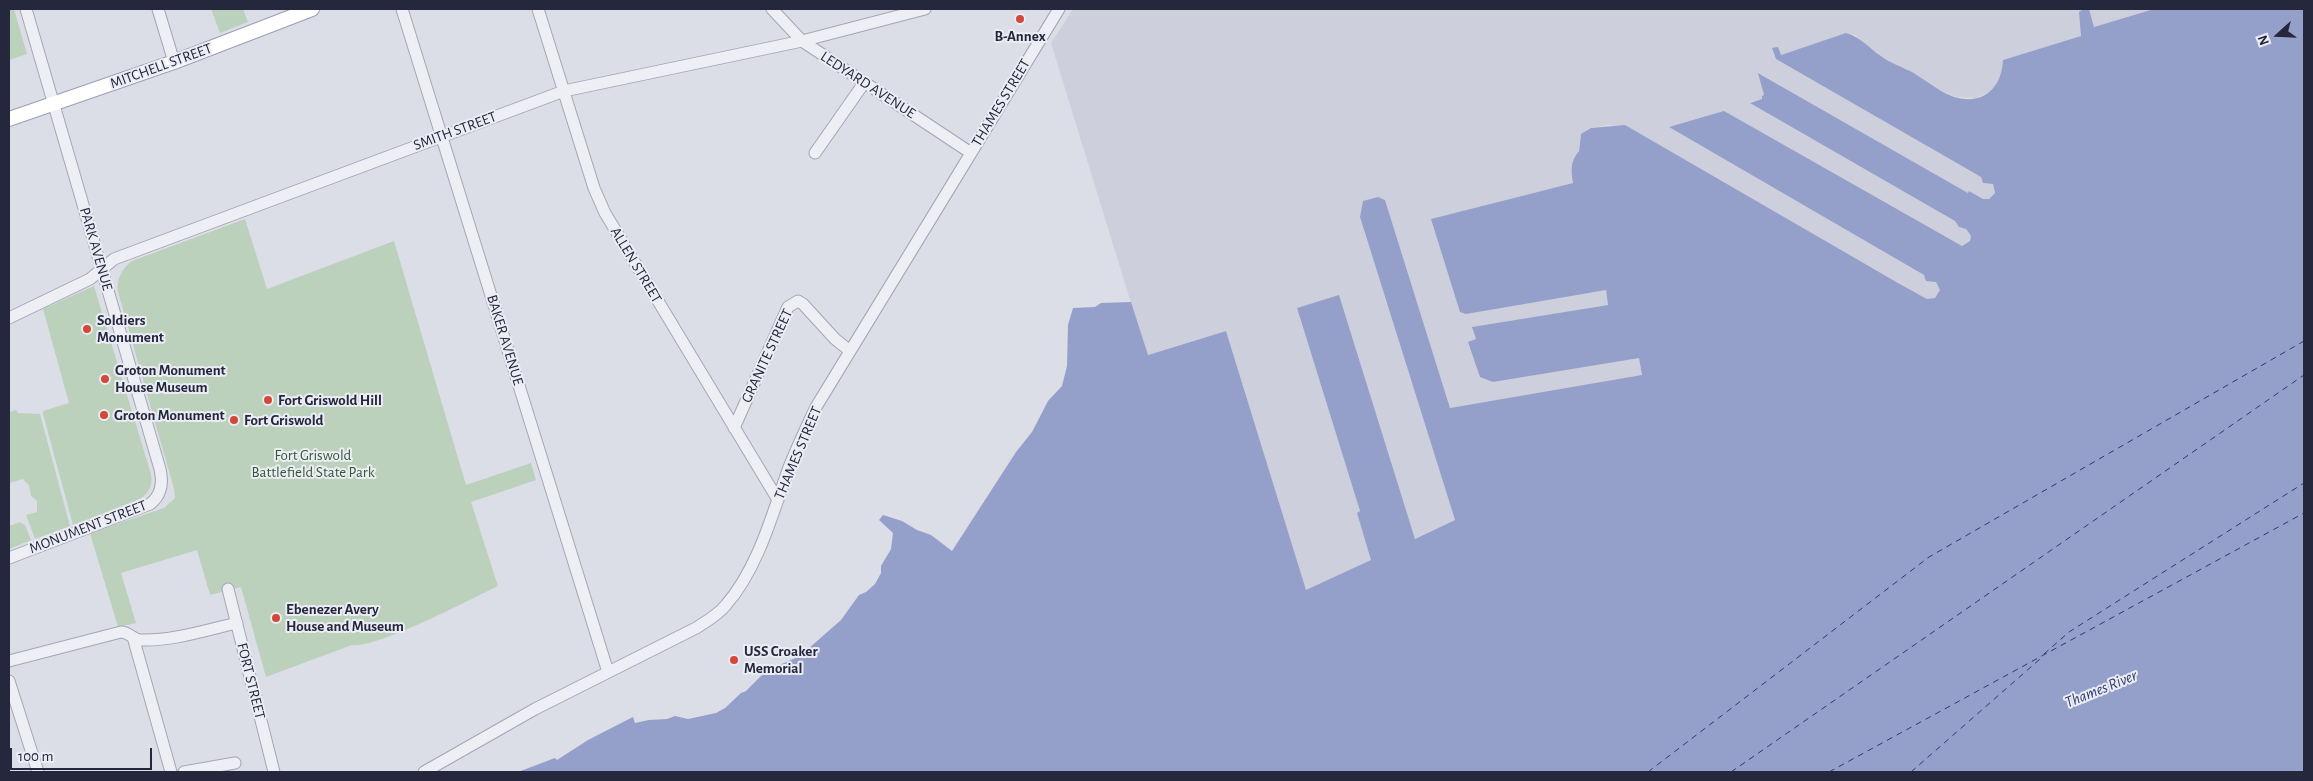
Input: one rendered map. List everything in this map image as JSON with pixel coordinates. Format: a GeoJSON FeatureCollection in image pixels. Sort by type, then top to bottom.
{"type":"FeatureCollection","features":[{"type":"Feature","properties":{"kind":"main road","name":"MITCHELL STREET"},"geometry":{"type":"LineString","coordinates":[[9,120],[174,62],[288,14],[312,9]]}},
{"type":"Feature","properties":{"kind":"street","name":"PARK AVENUE"},"geometry":{"type":"LineString","coordinates":[[26,9],[160,469],[160,489]]}},
{"type":"Feature","properties":{"kind":"street"},"geometry":{"type":"LineString","coordinates":[[158,9],[174,62]]}},
{"type":"Feature","properties":{"kind":"street","name":"BAKER AVENUE"},"geometry":{"type":"LineString","coordinates":[[402,9],[608,672]]}},
{"type":"Feature","properties":{"kind":"street","name":"ALLEN STREET"},"geometry":{"type":"LineString","coordinates":[[538,9],[594,188],[605,213],[778,500]]}},
{"type":"Feature","properties":{"kind":"street","name":"LEDYARD AVENUE"},"geometry":{"type":"LineString","coordinates":[[772,9],[802,41],[971,153]]}},
{"type":"Feature","properties":{"kind":"street","name":"SMITH STREET"},"geometry":{"type":"LineString","coordinates":[[9,318],[90,280],[114,259],[564,91],[802,41],[925,9]]}},
{"type":"Feature","properties":{"kind":"street","name":"THAMES STREET"},"geometry":{"type":"LineString","coordinates":[[424,772],[536,709],[696,628],[720,612],[740,588],[816,408],[1059,9]]}},
{"type":"Feature","properties":{"kind":"street"},"geometry":{"type":"LineString","coordinates":[[815,153],[864,83]]}},
{"type":"Feature","properties":{"kind":"street","name":"GRANITE STREET"},"geometry":{"type":"LineString","coordinates":[[734,428],[772,339],[788,307],[793,302],[798,301],[803,304],[835,339],[850,351]]}},
{"type":"Feature","properties":{"kind":"street","name":"MONUMENT STREET"},"geometry":{"type":"LineString","coordinates":[[9,558],[146,506],[153,501],[160,489]]}},
{"type":"Feature","properties":{"kind":"street","name":"FORT STREET"},"geometry":{"type":"LineString","coordinates":[[228,589],[274,772]]}},
{"type":"Feature","properties":{"kind":"street"},"geometry":{"type":"LineString","coordinates":[[9,661],[121,632],[128,632],[138,640],[149,640],[208,631],[236,623]]}},
{"type":"Feature","properties":{"kind":"street"},"geometry":{"type":"LineString","coordinates":[[133,637],[171,772]]}},
{"type":"Feature","properties":{"kind":"street"},"geometry":{"type":"LineString","coordinates":[[9,681],[38,772]]}},
{"type":"Feature","properties":{"kind":"street"},"geometry":{"type":"LineString","coordinates":[[184,772],[235,763]]}},
{"type":"Feature","properties":{"kind":"shaded area"},"geometry":{"type":"Polygon","coordinates":[[[1073,9],[2083,9],[2079,12],[2082,36],[2003,60],[2002,77],[1994,90],[1976,98],[1957,97],[1942,92],[1881,56],[1855,35],[1847,33],[1781,55],[1772,48],[1776,59],[1981,177],[1983,183],[1993,184],[1995,193],[1989,199],[1983,199],[1969,191],[1968,193],[1759,73],[1764,95],[1763,99],[1750,102],[1955,221],[1959,227],[1966,229],[1971,237],[1970,241],[1962,246],[1944,236],[1669,127],[1936,282],[1940,290],[1937,296],[1932,299],[1927,299],[1898,283],[1619,126],[1609,125],[1591,128],[1581,134],[1573,183],[1432,219],[1575,295],[1606,290],[1608,305],[1473,327],[1476,339],[1469,342],[1493,382],[1639,357],[1642,376],[1450,408],[1385,200],[1363,201],[1360,217],[1455,520],[1415,539],[1339,296],[1297,308],[1360,511],[1357,513],[1372,560],[1306,591],[1226,331],[1147,355],[1051,43],[1073,9]]]}},
{"type":"Feature","properties":{"kind":"shaded area"},"geometry":{"type":"Polygon","coordinates":[[[2089,9],[2154,9],[2094,27],[2089,9]]]}},
{"type":"Feature","properties":{"kind":"green space"},"geometry":{"type":"Polygon","coordinates":[[[9,9],[14,9],[27,54],[9,60],[9,9]]]}},
{"type":"Feature","properties":{"kind":"green space"},"geometry":{"type":"Polygon","coordinates":[[[211,9],[243,9],[248,22],[220,33],[211,9]]]}},
{"type":"Feature","properties":{"kind":"green space","name":"Fort Griswold Battlefield State Park"},"geometry":{"type":"Polygon","coordinates":[[[245,219],[267,289],[394,241],[466,485],[531,463],[536,480],[471,502],[498,586],[402,632],[364,644],[352,645],[266,677],[241,587],[210,595],[197,550],[121,573],[136,623],[118,627],[90,533],[164,508],[175,498],[118,292],[120,275],[132,261],[245,219]]]}},
{"type":"Feature","properties":{"kind":"green space"},"geometry":{"type":"Polygon","coordinates":[[[94,286],[151,474],[151,486],[148,492],[140,499],[73,525],[43,414],[43,411],[69,403],[43,309],[94,286]]]}},
{"type":"Feature","properties":{"kind":"green space"},"geometry":{"type":"Polygon","coordinates":[[[16,410],[18,413],[40,414],[70,526],[35,539],[26,515],[37,512],[37,501],[31,496],[29,485],[23,479],[9,483],[9,412],[16,410]]]}},
{"type":"Feature","properties":{"kind":"green space"},"geometry":{"type":"Polygon","coordinates":[[[20,522],[25,525],[31,540],[9,549],[9,526],[20,522]]]}},
{"type":"Feature","properties":{"kind":"water","name":"Thames River"},"geometry":{"type":"Polygon","coordinates":[[[2083,9],[2089,9],[2094,27],[2154,9],[2304,9],[2304,772],[518,772],[555,758],[557,760],[588,740],[633,717],[635,723],[667,719],[675,716],[688,719],[716,713],[746,691],[766,671],[800,656],[841,620],[859,595],[875,584],[881,573],[881,566],[891,549],[893,533],[879,520],[883,515],[902,521],[917,530],[931,535],[952,551],[1016,452],[1032,432],[1048,401],[1062,386],[1067,366],[1068,325],[1073,308],[1095,307],[1101,303],[1131,302],[1148,355],[1226,331],[1306,590],[1371,560],[1357,513],[1360,511],[1297,308],[1339,295],[1415,539],[1455,520],[1360,217],[1363,201],[1378,197],[1385,200],[1450,408],[1642,375],[1639,358],[1493,382],[1480,377],[1468,342],[1476,339],[1472,327],[1608,305],[1606,290],[1466,314],[1460,312],[1431,219],[1573,183],[1572,166],[1579,151],[1581,134],[1591,128],[1625,125],[1898,283],[1927,299],[1935,298],[1940,290],[1936,282],[1926,281],[1924,275],[1669,127],[1724,111],[1962,246],[1970,241],[1971,236],[1966,229],[1959,227],[1955,221],[1750,103],[1762,99],[1764,95],[1758,73],[1968,193],[1969,191],[1983,199],[1989,199],[1995,193],[1993,184],[1983,183],[1981,177],[1776,59],[1772,48],[1778,47],[1781,55],[1846,33],[1856,37],[1892,63],[1912,72],[1941,91],[1963,99],[1974,99],[1991,91],[1997,83],[2003,60],[2081,36],[2079,12],[2083,9]]]}},
{"type":"Feature","properties":{"kind":"ferry route"},"geometry":{"type":"LineString","coordinates":[[1648,772],[1929,557],[2304,341]]}},
{"type":"Feature","properties":{"kind":"ferry route"},"geometry":{"type":"LineString","coordinates":[[1731,772],[2304,375]]}},
{"type":"Feature","properties":{"kind":"ferry route"},"geometry":{"type":"LineString","coordinates":[[2044,654],[2069,632],[2304,483]]}},
{"type":"Feature","properties":{"kind":"ferry route"},"geometry":{"type":"LineString","coordinates":[[1829,772],[2304,513]]}},
{"type":"Feature","properties":{"kind":"ferry route"},"geometry":{"type":"LineString","coordinates":[[1911,772],[2040,659]]}},
{"type":"Feature","properties":{"kind":"place","name":"B-Annex"},"geometry":{"type":"Point","coordinates":[1020,19]}},
{"type":"Feature","properties":{"kind":"place","name":"Soldiers Monument"},"geometry":{"type":"Point","coordinates":[87,329]}},
{"type":"Feature","properties":{"kind":"place","name":"Groton Monument House Museum"},"geometry":{"type":"Point","coordinates":[105,379]}},
{"type":"Feature","properties":{"kind":"place","name":"Fort Griswold Hill"},"geometry":{"type":"Point","coordinates":[268,400]}},
{"type":"Feature","properties":{"kind":"place","name":"Groton Monument"},"geometry":{"type":"Point","coordinates":[104,415]}},
{"type":"Feature","properties":{"kind":"place","name":"Fort Griswold"},"geometry":{"type":"Point","coordinates":[234,420]}},
{"type":"Feature","properties":{"kind":"place","name":"Ebenezer Avery House and Museum"},"geometry":{"type":"Point","coordinates":[276,618]}},
{"type":"Feature","properties":{"kind":"place","name":"USS Croaker Memorial"},"geometry":{"type":"Point","coordinates":[734,660]}}]}
